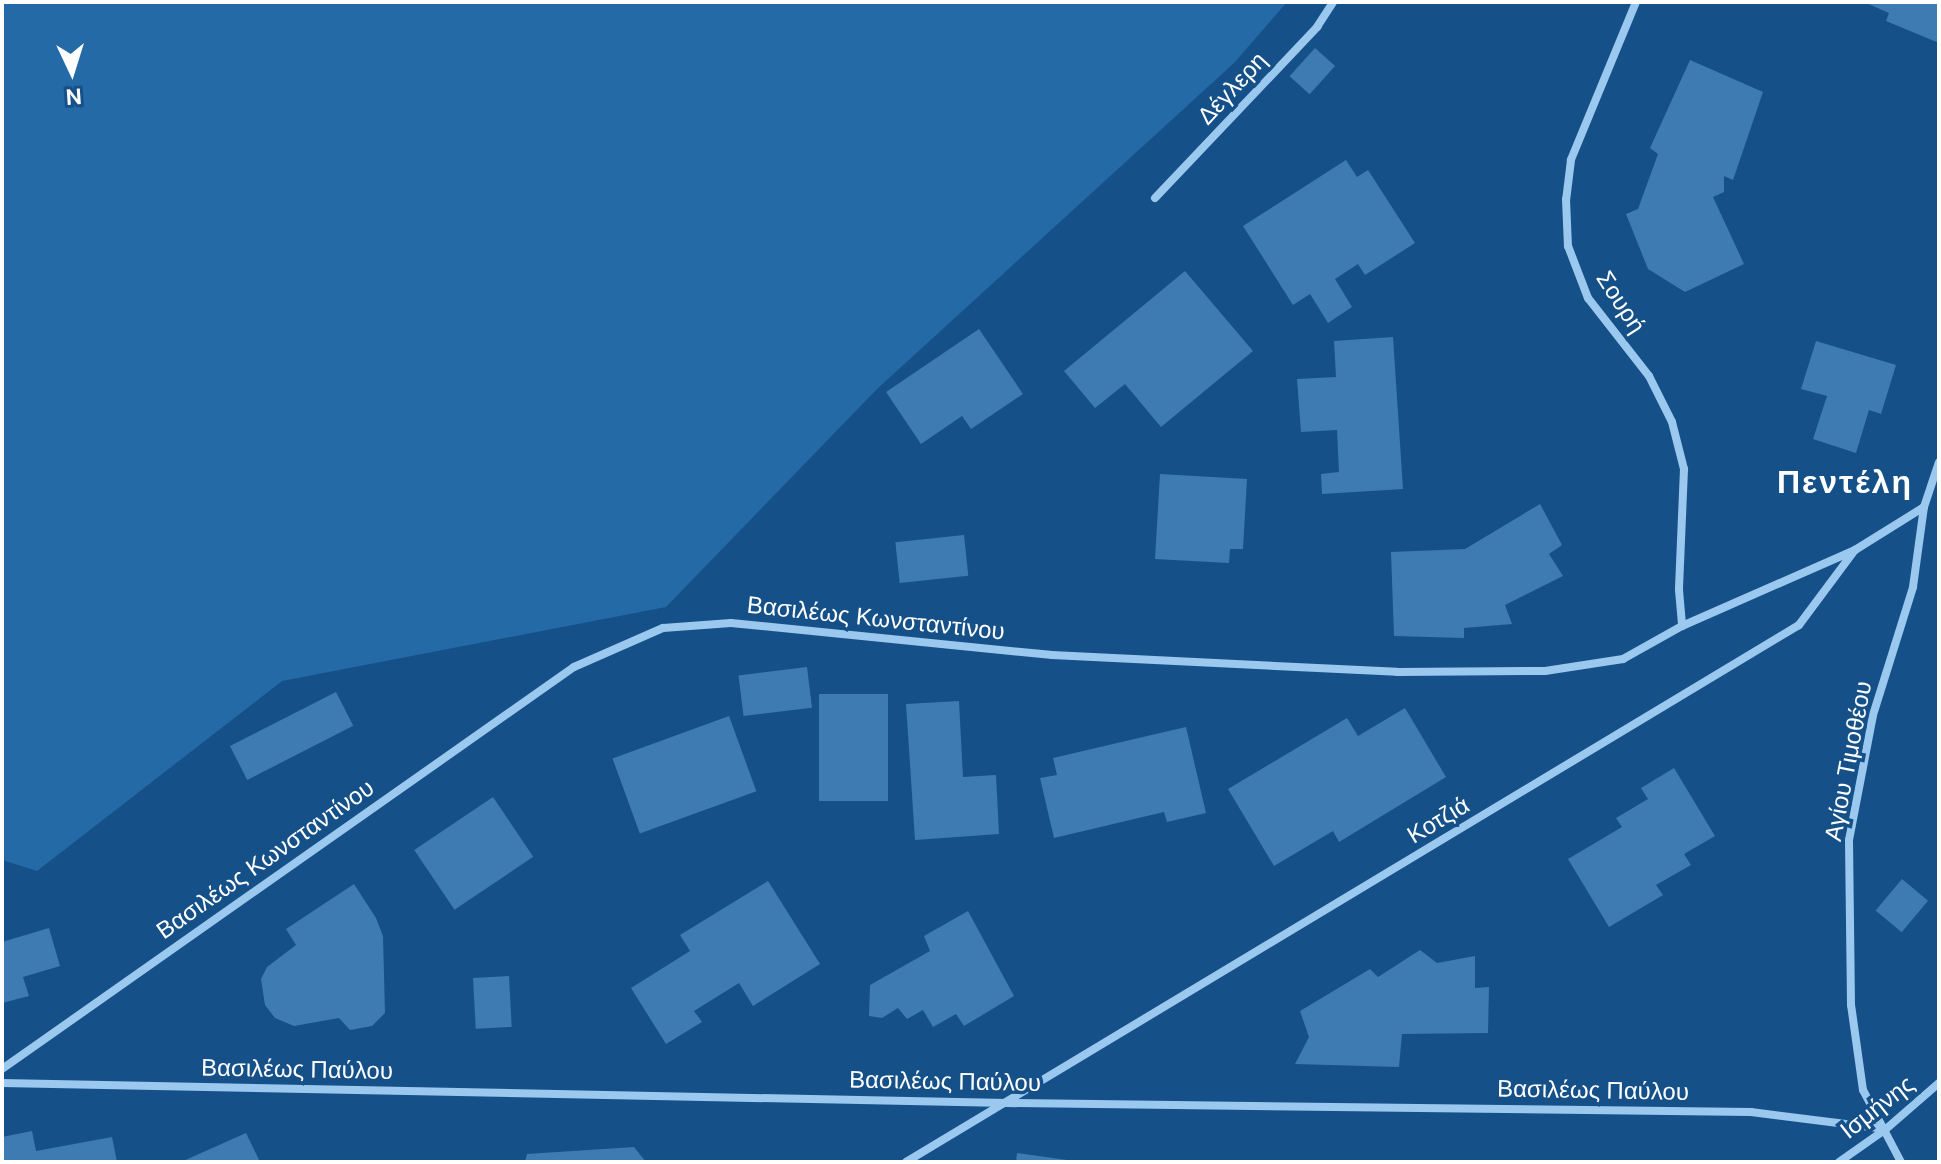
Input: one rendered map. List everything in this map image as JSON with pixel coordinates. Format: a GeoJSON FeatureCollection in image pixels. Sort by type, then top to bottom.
{"type":"FeatureCollection","features":[{"type":"Feature","properties":{"kind":"street","name":"Δέγλερη"},"geometry":{"type":"LineString","coordinates":[[1155,198],[1317,27],[1333,2]]}},
{"type":"Feature","properties":{"kind":"street","name":"Σουρή"},"geometry":{"type":"LineString","coordinates":[[1636,2],[1571,160],[1566,199],[1568,246],[1588,298],[1649,376],[1676,435],[1684,469],[1679,590],[1682,626]]}},
{"type":"Feature","properties":{"kind":"street"},"geometry":{"type":"LineString","coordinates":[[1924,507],[1939,462]]}},
{"type":"Feature","properties":{"kind":"street","name":"Κοτζιά"},"geometry":{"type":"LineString","coordinates":[[906,1162],[1799,625],[1855,550],[1924,507]]}},
{"type":"Feature","properties":{"kind":"street","name":"Αγίου Τιμοθέου"},"geometry":{"type":"LineString","coordinates":[[1901,1162],[1863,1090],[1853,1019],[1849,840],[1873,715],[1913,587],[1924,507]]}},
{"type":"Feature","properties":{"kind":"street","name":"Βασιλέως Κωνσταντίνου"},"geometry":{"type":"LineString","coordinates":[[2,1069],[574,667],[663,628],[731,623],[1052,655],[1397,672],[1576,669],[1623,659],[1682,626],[1855,550]]}},
{"type":"Feature","properties":{"kind":"street","name":"Βασιλέως Παύλου"},"geometry":{"type":"LineString","coordinates":[[2,1083],[1007,1103],[1751,1112],[1886,1129]]}},
{"type":"Feature","properties":{"kind":"street","name":"Ισμήνης"},"geometry":{"type":"LineString","coordinates":[[1839,1162],[1886,1129],[1939,1083]]}},
{"type":"Feature","properties":{"kind":"shaded area"},"geometry":{"type":"Polygon","coordinates":[[[2,2],[1287,2],[1234,63],[877,389],[666,607],[282,681],[37,871],[2,860],[2,2]]]}},
{"type":"Feature","properties":{"kind":"building"},"geometry":{"type":"Polygon","coordinates":[[[1864,2],[1939,2],[1939,43],[1886,21],[1889,13],[1864,2]]]}},
{"type":"Feature","properties":{"kind":"building"},"geometry":{"type":"Polygon","coordinates":[[[1315,48],[1335,66],[1310,94],[1290,76],[1315,48]]]}},
{"type":"Feature","properties":{"kind":"building"},"geometry":{"type":"Polygon","coordinates":[[[1690,60],[1763,92],[1733,180],[1724,176],[1724,192],[1713,197],[1744,264],[1685,292],[1648,269],[1626,214],[1638,209],[1658,154],[1650,148],[1690,60]]]}},
{"type":"Feature","properties":{"kind":"building"},"geometry":{"type":"Polygon","coordinates":[[[1346,160],[1357,177],[1368,170],[1415,243],[1365,275],[1358,264],[1335,279],[1352,307],[1328,323],[1310,294],[1293,305],[1243,226],[1346,160]]]}},
{"type":"Feature","properties":{"kind":"building"},"geometry":{"type":"Polygon","coordinates":[[[1185,271],[1253,351],[1161,427],[1125,384],[1095,408],[1064,371],[1185,271]]]}},
{"type":"Feature","properties":{"kind":"building"},"geometry":{"type":"Polygon","coordinates":[[[979,329],[1023,394],[971,429],[962,416],[921,444],[886,392],[979,329]]]}},
{"type":"Feature","properties":{"kind":"building"},"geometry":{"type":"Polygon","coordinates":[[[1393,337],[1403,489],[1322,494],[1321,474],[1339,472],[1337,430],[1301,432],[1297,379],[1336,377],[1334,341],[1393,337]]]}},
{"type":"Feature","properties":{"kind":"building"},"geometry":{"type":"Polygon","coordinates":[[[1816,341],[1896,365],[1881,414],[1869,410],[1856,453],[1813,439],[1827,396],[1801,389],[1816,341]]]}},
{"type":"Feature","properties":{"kind":"building"},"geometry":{"type":"Polygon","coordinates":[[[1160,474],[1247,479],[1243,549],[1230,549],[1229,563],[1155,559],[1160,474]]]}},
{"type":"Feature","properties":{"kind":"building"},"geometry":{"type":"Polygon","coordinates":[[[1540,504],[1562,545],[1549,554],[1563,576],[1505,605],[1512,624],[1464,628],[1464,638],[1394,636],[1391,552],[1465,549],[1540,504]]]}},
{"type":"Feature","properties":{"kind":"building"},"geometry":{"type":"Polygon","coordinates":[[[964,535],[968,576],[900,583],[895,542],[964,535]]]}},
{"type":"Feature","properties":{"kind":"building"},"geometry":{"type":"Polygon","coordinates":[[[807,667],[812,708],[744,716],[739,675],[807,667]]]}},
{"type":"Feature","properties":{"kind":"building"},"geometry":{"type":"Polygon","coordinates":[[[336,692],[353,726],[247,780],[230,746],[336,692]]]}},
{"type":"Feature","properties":{"kind":"building"},"geometry":{"type":"Polygon","coordinates":[[[819,694],[888,694],[888,801],[819,801],[819,694]]]}},
{"type":"Feature","properties":{"kind":"building"},"geometry":{"type":"Polygon","coordinates":[[[959,701],[963,777],[996,775],[999,834],[915,840],[906,704],[959,701]]]}},
{"type":"Feature","properties":{"kind":"building"},"geometry":{"type":"Polygon","coordinates":[[[1405,708],[1446,777],[1339,842],[1333,831],[1274,866],[1228,789],[1347,718],[1358,736],[1405,708]]]}},
{"type":"Feature","properties":{"kind":"building"},"geometry":{"type":"Polygon","coordinates":[[[729,716],[756,791],[640,834],[612,758],[729,716]]]}},
{"type":"Feature","properties":{"kind":"building"},"geometry":{"type":"Polygon","coordinates":[[[1186,727],[1206,813],[1167,822],[1164,812],[1054,838],[1040,778],[1057,775],[1053,758],[1186,727]]]}},
{"type":"Feature","properties":{"kind":"building"},"geometry":{"type":"Polygon","coordinates":[[[1674,768],[1715,836],[1684,854],[1691,865],[1656,885],[1663,895],[1609,927],[1568,859],[1622,827],[1616,818],[1648,799],[1641,788],[1674,768]]]}},
{"type":"Feature","properties":{"kind":"building"},"geometry":{"type":"Polygon","coordinates":[[[493,797],[533,857],[455,910],[414,850],[493,797]]]}},
{"type":"Feature","properties":{"kind":"building"},"geometry":{"type":"Polygon","coordinates":[[[1902,879],[1928,901],[1902,932],[1876,910],[1902,879]]]}},
{"type":"Feature","properties":{"kind":"building"},"geometry":{"type":"Polygon","coordinates":[[[768,881],[820,964],[753,1006],[739,983],[694,1011],[702,1022],[666,1044],[631,988],[690,951],[680,935],[768,881]]]}},
{"type":"Feature","properties":{"kind":"building"},"geometry":{"type":"Polygon","coordinates":[[[354,884],[376,918],[383,936],[385,1013],[372,1026],[350,1030],[339,1018],[294,1026],[275,1018],[265,1005],[261,979],[267,967],[296,945],[286,929],[354,884]]]}},
{"type":"Feature","properties":{"kind":"building"},"geometry":{"type":"Polygon","coordinates":[[[968,911],[1014,996],[964,1026],[956,1014],[933,1027],[923,1010],[907,1019],[898,1008],[882,1018],[869,1016],[870,985],[930,951],[924,936],[968,911]]]}},
{"type":"Feature","properties":{"kind":"building"},"geometry":{"type":"Polygon","coordinates":[[[49,928],[60,966],[23,977],[29,996],[2,1003],[2,942],[49,928]]]}},
{"type":"Feature","properties":{"kind":"building"},"geometry":{"type":"Polygon","coordinates":[[[1420,950],[1437,963],[1475,956],[1475,988],[1489,987],[1488,1033],[1402,1034],[1399,1067],[1295,1064],[1309,1037],[1300,1011],[1370,969],[1378,977],[1420,950]]]}},
{"type":"Feature","properties":{"kind":"building"},"geometry":{"type":"Polygon","coordinates":[[[509,976],[512,1027],[476,1029],[473,978],[509,976]]]}},
{"type":"Feature","properties":{"kind":"building"},"geometry":{"type":"Polygon","coordinates":[[[32,1131],[36,1151],[112,1137],[117,1162],[2,1162],[2,1137],[32,1131]]]}},
{"type":"Feature","properties":{"kind":"building"},"geometry":{"type":"Polygon","coordinates":[[[246,1133],[260,1162],[181,1162],[246,1133]]]}},
{"type":"Feature","properties":{"kind":"building"},"geometry":{"type":"Polygon","coordinates":[[[634,1147],[646,1162],[525,1162],[527,1154],[634,1147]]]}},
{"type":"Feature","properties":{"kind":"building"},"geometry":{"type":"Polygon","coordinates":[[[1017,1153],[1067,1160],[1067,1162],[1016,1162],[1017,1153]]]}},
{"type":"Feature","properties":{"kind":"district","name":"Πεντέλη"},"geometry":{"type":"Point","coordinates":[1845,482]}}]}
